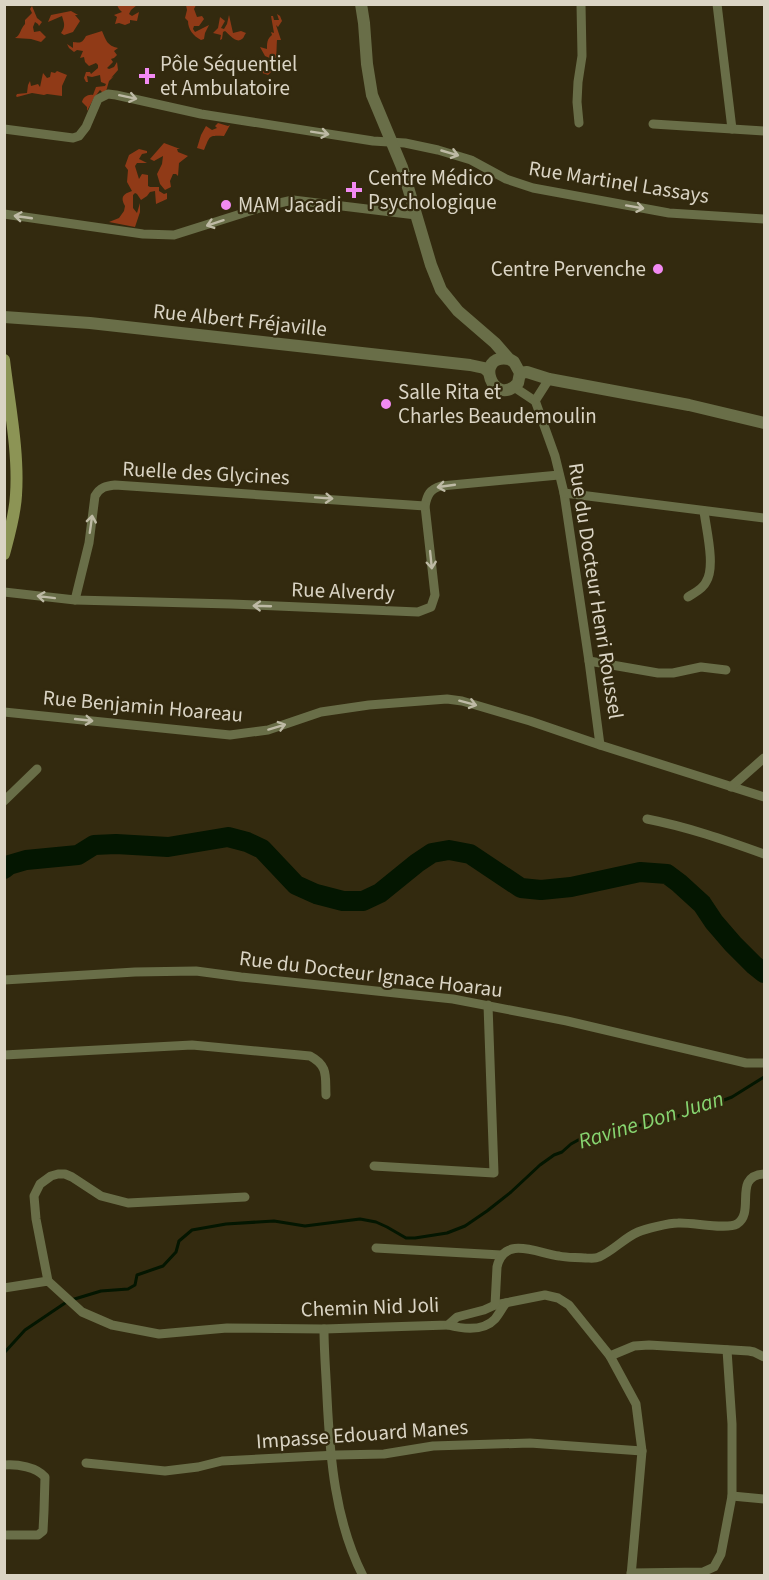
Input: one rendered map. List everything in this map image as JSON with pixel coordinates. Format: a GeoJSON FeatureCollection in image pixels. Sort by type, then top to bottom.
{"type":"FeatureCollection","features":[{"type":"Feature","properties":{"kind":"main road"},"geometry":{"type":"LineString","coordinates":[[4,360],[16,467],[16,495],[4,554]]}},
{"type":"Feature","properties":{"kind":"street"},"geometry":{"type":"LineString","coordinates":[[360,4],[372,95],[402,167],[431,266],[441,290],[458,311],[495,343],[497,363],[490,382],[498,389],[507,390],[518,380],[549,379],[688,405],[765,423]]}},
{"type":"Feature","properties":{"kind":"street"},"geometry":{"type":"LineString","coordinates":[[579,123],[577,102],[582,56],[581,4]]}},
{"type":"Feature","properties":{"kind":"street"},"geometry":{"type":"LineString","coordinates":[[717,4],[732,129]]}},
{"type":"Feature","properties":{"kind":"street","name":"Rue Martinel Lassays"},"geometry":{"type":"LineString","coordinates":[[4,129],[74,138],[83,132],[98,99],[108,94],[201,114],[392,143],[405,143],[455,154],[506,179],[533,188],[669,213],[765,219]]}},
{"type":"Feature","properties":{"kind":"street"},"geometry":{"type":"LineString","coordinates":[[653,124],[765,131]]}},
{"type":"Feature","properties":{"kind":"street"},"geometry":{"type":"LineString","coordinates":[[4,214],[165,236],[293,200],[417,215]]}},
{"type":"Feature","properties":{"kind":"street","name":"Rue Albert Fréjaville"},"geometry":{"type":"LineString","coordinates":[[4,317],[90,323],[484,368],[497,363]]}},
{"type":"Feature","properties":{"kind":"street"},"geometry":{"type":"LineString","coordinates":[[497,363],[514,362],[518,380],[536,399],[549,379]]}},
{"type":"Feature","properties":{"kind":"street","name":"Rue du Docteur Henri Roussel"},"geometry":{"type":"LineString","coordinates":[[536,399],[555,456],[564,493],[600,745]]}},
{"type":"Feature","properties":{"kind":"street"},"geometry":{"type":"LineString","coordinates":[[425,506],[427,496],[435,488],[559,475]]}},
{"type":"Feature","properties":{"kind":"street","name":"Ruelle des Glycines"},"geometry":{"type":"LineString","coordinates":[[75,600],[89,543],[95,496],[99,489],[106,486],[425,506]]}},
{"type":"Feature","properties":{"kind":"street"},"geometry":{"type":"LineString","coordinates":[[564,493],[765,518]]}},
{"type":"Feature","properties":{"kind":"street","name":"Rue Alverdy"},"geometry":{"type":"LineString","coordinates":[[4,592],[75,600],[418,612],[431,607],[435,595],[425,506]]}},
{"type":"Feature","properties":{"kind":"street"},"geometry":{"type":"LineString","coordinates":[[687,597],[705,585],[709,577],[711,566],[704,511]]}},
{"type":"Feature","properties":{"kind":"street"},"geometry":{"type":"LineString","coordinates":[[589,661],[658,673],[672,673],[701,667],[726,670]]}},
{"type":"Feature","properties":{"kind":"street","name":"Rue Benjamin Hoareau"},"geometry":{"type":"LineString","coordinates":[[4,712],[230,735],[268,730],[321,712],[369,705],[447,699],[462,700],[765,796]]}},
{"type":"Feature","properties":{"kind":"street"},"geometry":{"type":"LineString","coordinates":[[731,787],[765,758]]}},
{"type":"Feature","properties":{"kind":"street"},"geometry":{"type":"LineString","coordinates":[[4,801],[37,769]]}},
{"type":"Feature","properties":{"kind":"street"},"geometry":{"type":"LineString","coordinates":[[647,819],[697,830],[765,854]]}},
{"type":"Feature","properties":{"kind":"street","name":"Rue du Docteur Ignace Hoarau"},"geometry":{"type":"LineString","coordinates":[[4,980],[196,970],[241,977],[453,999],[567,1021],[746,1063],[765,1063]]}},
{"type":"Feature","properties":{"kind":"street"},"geometry":{"type":"LineString","coordinates":[[374,1166],[494,1173],[488,1005]]}},
{"type":"Feature","properties":{"kind":"street"},"geometry":{"type":"LineString","coordinates":[[4,1055],[192,1045],[310,1056],[324,1067],[326,1095]]}},
{"type":"Feature","properties":{"kind":"street"},"geometry":{"type":"LineString","coordinates":[[4,1288],[48,1281],[34,1196],[40,1184],[51,1176],[65,1174],[102,1196],[128,1203],[245,1197]]}},
{"type":"Feature","properties":{"kind":"street"},"geometry":{"type":"LineString","coordinates":[[495,1305],[497,1267],[501,1255],[506,1251],[518,1247],[561,1257],[598,1258],[638,1232],[676,1223],[734,1225],[742,1219],[744,1214],[746,1187],[749,1181],[765,1174]]}},
{"type":"Feature","properties":{"kind":"street"},"geometry":{"type":"LineString","coordinates":[[376,1248],[501,1255]]}},
{"type":"Feature","properties":{"kind":"street","name":"Chemin Nid Joli"},"geometry":{"type":"LineString","coordinates":[[48,1281],[82,1312],[112,1325],[159,1334],[226,1328],[324,1329],[448,1325],[457,1317],[495,1305],[545,1295],[558,1298],[569,1305],[610,1356]]}},
{"type":"Feature","properties":{"kind":"street"},"geometry":{"type":"LineString","coordinates":[[448,1325],[462,1329],[481,1327],[494,1321],[506,1303]]}},
{"type":"Feature","properties":{"kind":"street"},"geometry":{"type":"LineString","coordinates":[[324,1329],[329,1435],[337,1500],[344,1527],[363,1575]]}},
{"type":"Feature","properties":{"kind":"street"},"geometry":{"type":"LineString","coordinates":[[727,1350],[732,1424],[732,1496],[721,1554],[714,1567],[703,1572],[631,1574],[642,1451],[636,1404],[610,1356],[634,1346],[649,1345],[727,1350],[754,1352],[765,1357]]}},
{"type":"Feature","properties":{"kind":"street","name":"Impasse Edouard Manes"},"geometry":{"type":"LineString","coordinates":[[86,1462],[165,1471],[222,1461],[384,1454],[433,1446],[531,1443],[642,1451]]}},
{"type":"Feature","properties":{"kind":"street"},"geometry":{"type":"LineString","coordinates":[[4,1466],[32,1469],[39,1471],[45,1477],[45,1511],[42,1531],[38,1535],[4,1535]]}},
{"type":"Feature","properties":{"kind":"street"},"geometry":{"type":"LineString","coordinates":[[732,1496],[765,1499]]}},
{"type":"Feature","properties":{"kind":"shaded area"},"geometry":{"type":"Polygon","coordinates":[[[117,5],[137,5],[129,14],[132,16],[139,12],[137,21],[130,20],[130,23],[125,25],[115,24],[117,17],[114,15],[122,12],[117,5]]]}},
{"type":"Feature","properties":{"kind":"shaded area"},"geometry":{"type":"Polygon","coordinates":[[[186,5],[196,5],[194,9],[197,17],[202,16],[204,19],[199,26],[194,26],[195,32],[209,25],[204,39],[198,38],[190,29],[185,18],[186,5]]]}},
{"type":"Feature","properties":{"kind":"shaded area"},"geometry":{"type":"Polygon","coordinates":[[[32,6],[37,18],[42,22],[39,26],[35,22],[34,32],[40,31],[46,37],[41,42],[15,38],[25,24],[25,20],[32,13],[30,9],[32,6]]]}},
{"type":"Feature","properties":{"kind":"shaded area"},"geometry":{"type":"Polygon","coordinates":[[[71,11],[78,15],[75,15],[80,21],[73,32],[64,35],[61,33],[64,26],[62,16],[48,22],[51,15],[71,11]]]}},
{"type":"Feature","properties":{"kind":"shaded area"},"geometry":{"type":"Polygon","coordinates":[[[277,14],[282,21],[278,27],[276,25],[281,40],[277,40],[275,64],[268,75],[257,71],[265,71],[266,63],[272,59],[265,56],[260,47],[267,49],[271,32],[274,33],[271,16],[274,20],[279,20],[277,14]]]}},
{"type":"Feature","properties":{"kind":"shaded area"},"geometry":{"type":"Polygon","coordinates":[[[229,15],[233,33],[241,31],[246,33],[243,39],[235,39],[225,31],[220,40],[221,35],[213,33],[218,28],[220,17],[225,21],[221,28],[224,29],[229,15]]]}},
{"type":"Feature","properties":{"kind":"shaded area"},"geometry":{"type":"Polygon","coordinates":[[[102,31],[109,44],[118,48],[114,51],[117,55],[111,59],[113,62],[107,68],[114,67],[117,62],[118,70],[109,81],[105,95],[100,90],[87,111],[87,107],[82,102],[83,99],[88,95],[93,95],[96,87],[106,84],[101,82],[100,75],[87,76],[88,82],[86,82],[84,78],[86,72],[91,74],[98,68],[98,65],[96,63],[89,66],[84,57],[80,58],[83,51],[74,52],[67,44],[73,48],[73,42],[81,42],[86,36],[102,31]]]}},
{"type":"Feature","properties":{"kind":"shaded area"},"geometry":{"type":"Polygon","coordinates":[[[57,71],[67,75],[62,86],[62,96],[32,93],[16,96],[27,93],[30,81],[31,86],[38,84],[40,87],[43,73],[47,78],[50,77],[51,72],[57,71]]]}},
{"type":"Feature","properties":{"kind":"shaded area"},"geometry":{"type":"Polygon","coordinates":[[[218,123],[230,125],[224,136],[210,137],[204,150],[197,148],[206,126],[212,130],[217,128],[215,126],[218,123]]]}},
{"type":"Feature","properties":{"kind":"shaded area"},"geometry":{"type":"Polygon","coordinates":[[[164,143],[180,149],[177,149],[178,152],[188,156],[179,163],[178,176],[173,174],[170,181],[171,187],[165,190],[157,174],[163,156],[154,161],[150,159],[164,143]]]}},
{"type":"Feature","properties":{"kind":"shaded area"},"geometry":{"type":"Polygon","coordinates":[[[139,149],[147,151],[139,159],[147,163],[137,163],[135,166],[139,179],[142,174],[148,175],[148,186],[159,187],[159,191],[167,193],[167,199],[156,204],[155,191],[150,192],[141,200],[135,193],[133,208],[137,213],[140,203],[140,212],[135,227],[109,222],[119,218],[124,211],[123,196],[132,191],[127,182],[128,170],[125,166],[129,155],[139,149]]]}},
{"type":"Feature","properties":{"kind":"waterway"},"geometry":{"type":"LineString","coordinates":[[4,869],[9,865],[26,860],[78,855],[94,845],[168,847],[228,837],[262,849],[296,885],[316,894],[343,901],[363,901],[380,893],[432,853],[449,850],[470,854],[521,888],[541,890],[571,887],[640,872],[667,874],[702,904],[733,944],[764,973]]}},
{"type":"Feature","properties":{"kind":"waterway","name":"Ravine Don Juan"},"geometry":{"type":"LineString","coordinates":[[4,1353],[25,1330],[68,1301],[101,1291],[128,1289],[135,1285],[137,1275],[163,1266],[176,1252],[179,1241],[192,1230],[226,1224],[274,1221],[305,1226],[360,1219],[376,1222],[406,1238],[447,1233],[465,1226],[487,1211],[540,1165],[580,1139],[693,1112],[732,1097],[764,1077]]}},
{"type":"Feature","properties":{"kind":"place","name":"Pôle Séquentiel et Ambulatoire"},"geometry":{"type":"Point","coordinates":[147,76]}},
{"type":"Feature","properties":{"kind":"place","name":"Centre Médico Psychologique"},"geometry":{"type":"Point","coordinates":[354,190]}},
{"type":"Feature","properties":{"kind":"place","name":"MAM Jacadi"},"geometry":{"type":"Point","coordinates":[226,205]}},
{"type":"Feature","properties":{"kind":"place","name":"Centre Pervenche"},"geometry":{"type":"Point","coordinates":[658,269]}},
{"type":"Feature","properties":{"kind":"place","name":"Salle Rita et Charles Beaudemoulin"},"geometry":{"type":"Point","coordinates":[386,404]}}]}
